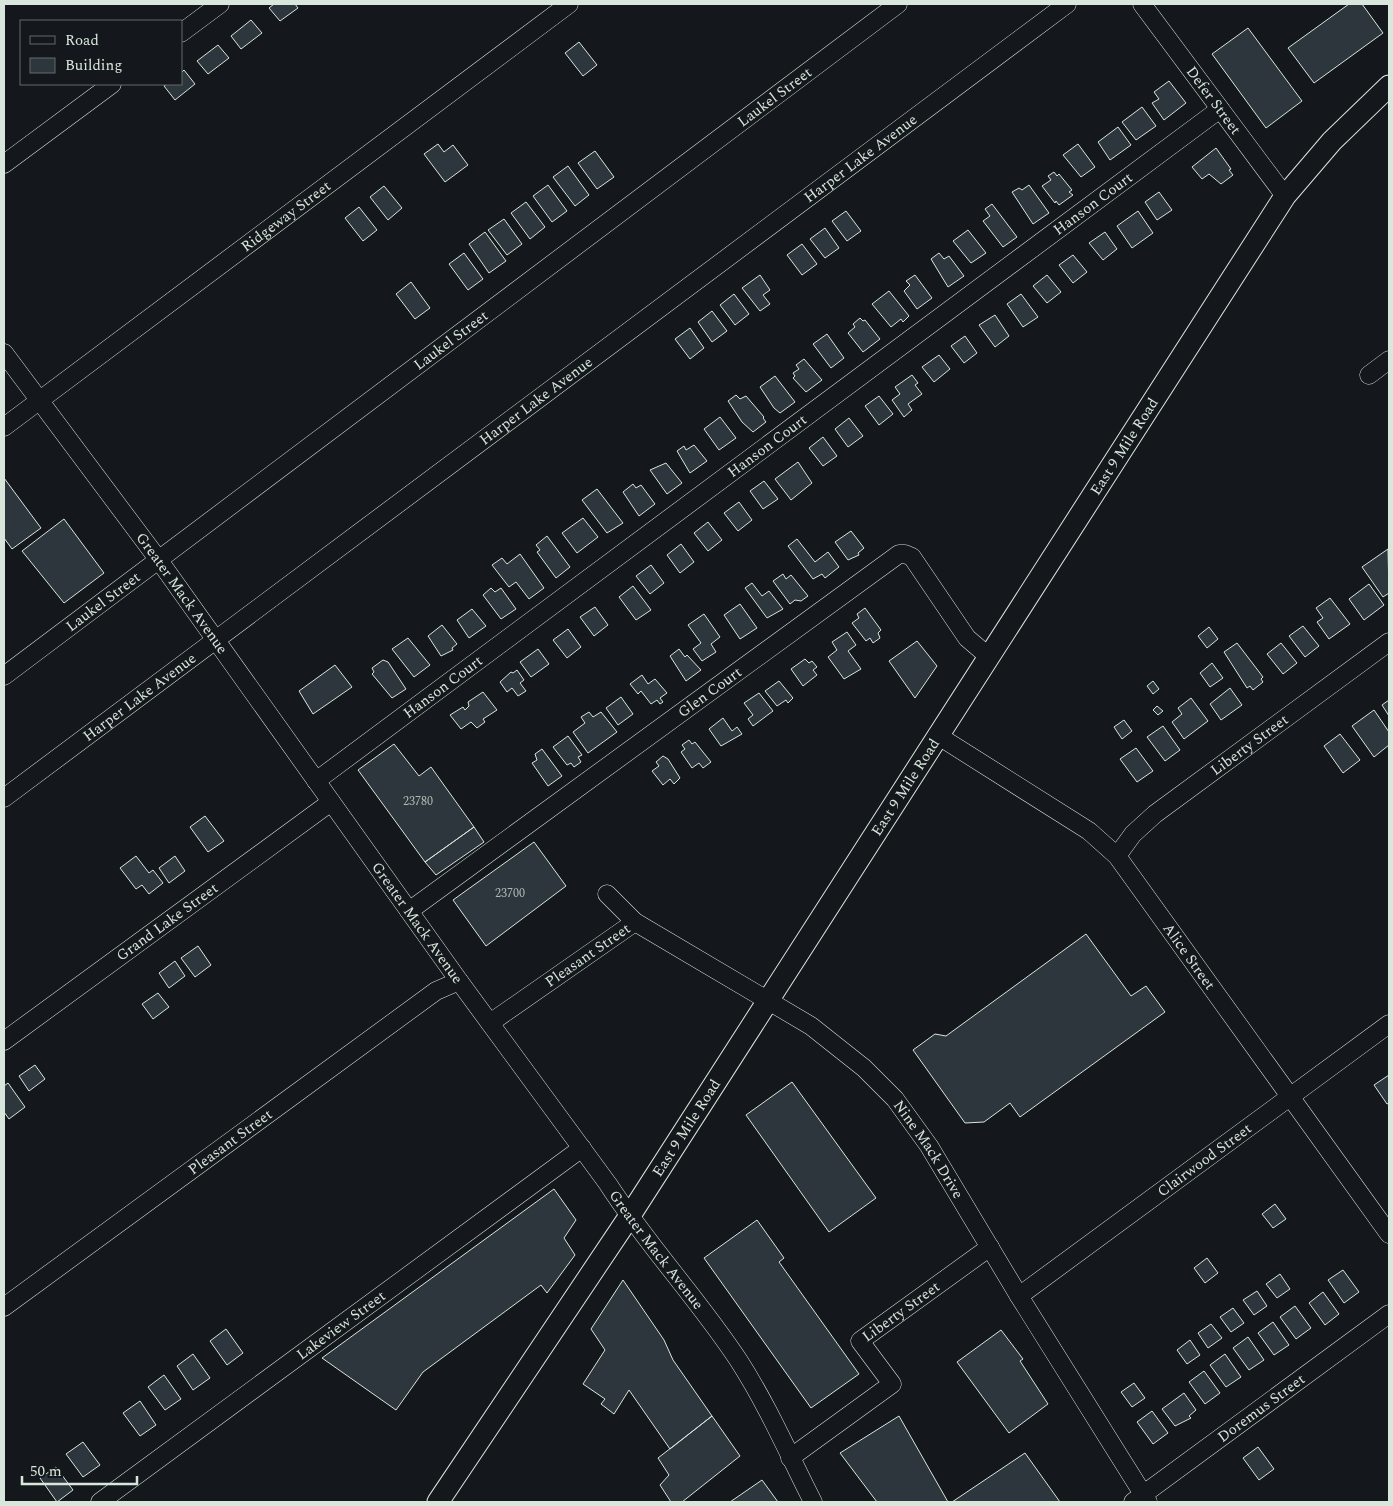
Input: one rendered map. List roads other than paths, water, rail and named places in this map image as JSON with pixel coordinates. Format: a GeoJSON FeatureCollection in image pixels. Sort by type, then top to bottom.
{"type":"FeatureCollection","features":[{"type":"Feature","properties":{"kind":"main road","name":"East 9 Mile Road"},"geometry":{"type":"LineString","coordinates":[[438,1502],[629,1217],[1284,196],[1332,141],[1389,86]]}},
{"type":"Feature","properties":{"kind":"street"},"geometry":{"type":"LineString","coordinates":[[182,32],[220,4]]}},
{"type":"Feature","properties":{"kind":"street","name":"Ridgeway Street"},"geometry":{"type":"LineString","coordinates":[[4,427],[569,4]]}},
{"type":"Feature","properties":{"kind":"street","name":"Laukel Street"},"geometry":{"type":"LineString","coordinates":[[4,676],[898,4]]}},
{"type":"Feature","properties":{"kind":"street","name":"Harper Lake Avenue"},"geometry":{"type":"LineString","coordinates":[[4,798],[1067,4]]}},
{"type":"Feature","properties":{"kind":"street","name":"Defer Street"},"geometry":{"type":"LineString","coordinates":[[1142,4],[1284,196]]}},
{"type":"Feature","properties":{"kind":"street"},"geometry":{"type":"LineString","coordinates":[[4,164],[111,85]]}},
{"type":"Feature","properties":{"kind":"street","name":"Hanson Court"},"geometry":{"type":"LineString","coordinates":[[316,781],[1220,109]]}},
{"type":"Feature","properties":{"kind":"street","name":"Greater Mack Avenue"},"geometry":{"type":"LineString","coordinates":[[4,353],[158,559],[330,802],[582,1148],[629,1217],[739,1360],[767,1407],[790,1458],[814,1502]]}},
{"type":"Feature","properties":{"kind":"street"},"geometry":{"type":"LineString","coordinates":[[1369,375],[1389,360]]}},
{"type":"Feature","properties":{"kind":"street","name":"Glen Court"},"geometry":{"type":"LineString","coordinates":[[409,911],[899,554],[906,554],[912,557],[967,638],[988,656]]}},
{"type":"Feature","properties":{"kind":"street","name":"Liberty Street"},"geometry":{"type":"LineString","coordinates":[[1117,856],[1133,834],[1155,814],[1389,642]]}},
{"type":"Feature","properties":{"kind":"street","name":"Alice Street"},"geometry":{"type":"LineString","coordinates":[[937,735],[1089,831],[1117,856],[1389,1234]]}},
{"type":"Feature","properties":{"kind":"street","name":"Grand Lake Street"},"geometry":{"type":"LineString","coordinates":[[4,1041],[330,802]]}},
{"type":"Feature","properties":{"kind":"street","name":"Nine Mack Drive"},"geometry":{"type":"LineString","coordinates":[[607,894],[635,922],[827,1038],[864,1068],[895,1099],[929,1146],[1142,1500]]}},
{"type":"Feature","properties":{"kind":"street","name":"Pleasant Street"},"geometry":{"type":"LineString","coordinates":[[490,1023],[635,922]]}},
{"type":"Feature","properties":{"kind":"street","name":"Pleasant Street"},"geometry":{"type":"LineString","coordinates":[[4,1307],[436,991],[459,981]]}},
{"type":"Feature","properties":{"kind":"street","name":"Clairwood Street"},"geometry":{"type":"LineString","coordinates":[[1019,1296],[1389,1024]]}},
{"type":"Feature","properties":{"kind":"street","name":"Lakeview Street"},"geometry":{"type":"LineString","coordinates":[[100,1502],[582,1148]]}},
{"type":"Feature","properties":{"kind":"street","name":"Liberty Street"},"geometry":{"type":"LineString","coordinates":[[790,1458],[892,1384],[860,1341],[990,1247]]}},
{"type":"Feature","properties":{"kind":"street","name":"Doremus Street"},"geometry":{"type":"LineString","coordinates":[[1142,1500],[1389,1314]]}}]}
